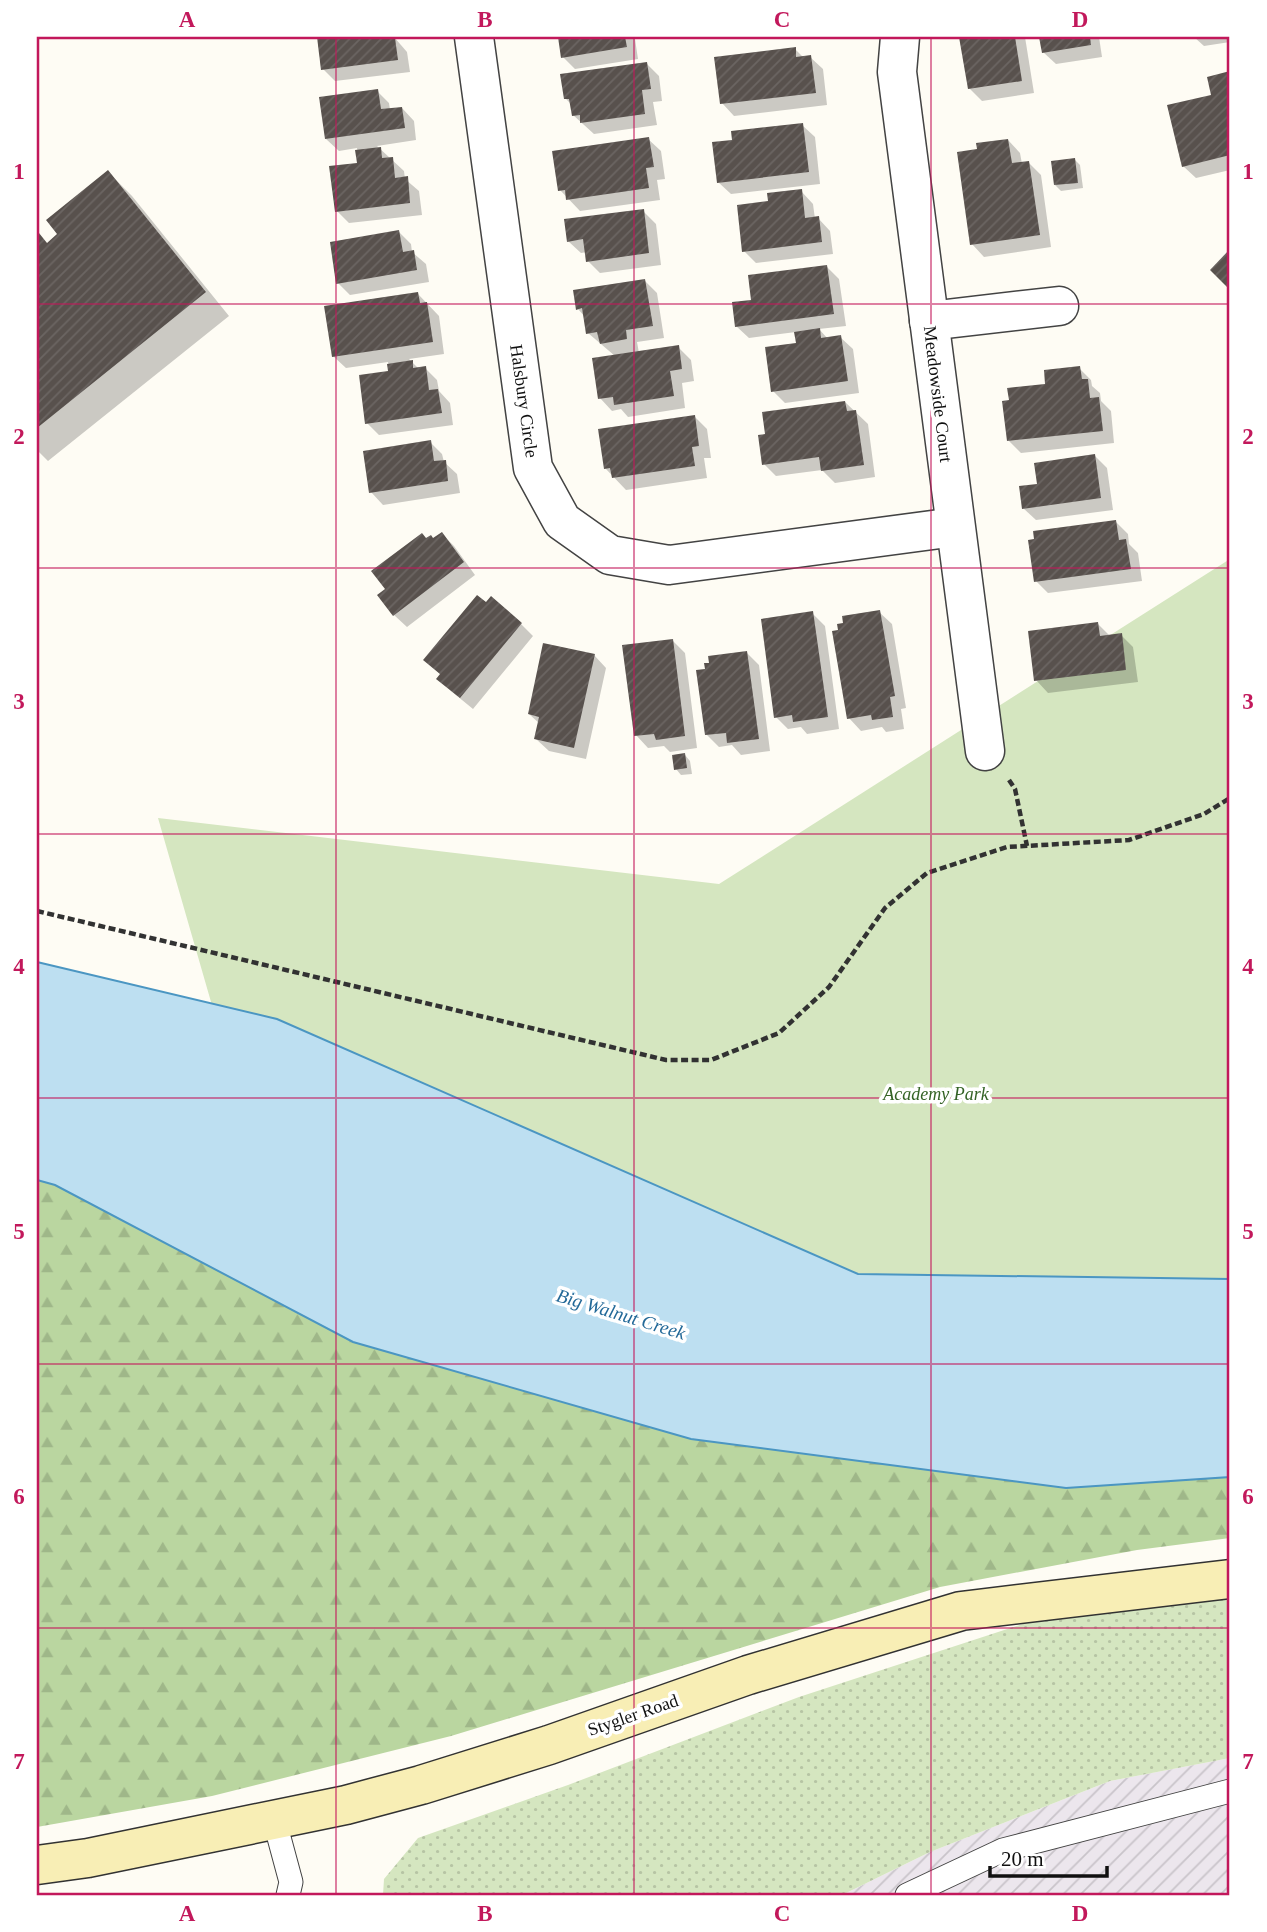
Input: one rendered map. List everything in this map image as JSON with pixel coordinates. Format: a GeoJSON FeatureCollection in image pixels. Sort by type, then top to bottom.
{"type":"FeatureCollection","features":[{"type":"Feature","properties":{"kind":"main road","name":"Stygler Road"},"geometry":{"type":"LineString","coordinates":[[37,1865],[88,1858],[346,1805],[421,1785],[549,1745],[748,1675],[961,1611],[1230,1579]]}},
{"type":"Feature","properties":{"kind":"street","name":"Halsbury Circle"},"geometry":{"type":"LineString","coordinates":[[474,37],[533,468],[562,520],[610,555],[669,565],[955,527]]}},
{"type":"Feature","properties":{"kind":"street","name":"Meadowside Court"},"geometry":{"type":"LineString","coordinates":[[900,37],[897,72],[985,751]]}},
{"type":"Feature","properties":{"kind":"street"},"geometry":{"type":"LineString","coordinates":[[929,321],[1059,306]]}},
{"type":"Feature","properties":{"kind":"lane"},"geometry":{"type":"LineString","coordinates":[[906,1895],[1003,1850],[1230,1791]]}},
{"type":"Feature","properties":{"kind":"lane"},"geometry":{"type":"LineString","coordinates":[[274,1819],[295,1891]]}},
{"type":"Feature","properties":{"kind":"path"},"geometry":{"type":"LineString","coordinates":[[985,751],[1016,789],[1027,846]]}},
{"type":"Feature","properties":{"kind":"path"},"geometry":{"type":"LineString","coordinates":[[37,911],[666,1060],[710,1060],[779,1033],[829,987],[885,908],[927,873],[1007,847],[1129,840],[1204,814],[1230,798]]}},
{"type":"Feature","properties":{"kind":"shaded area"},"geometry":{"type":"Polygon","coordinates":[[[1230,1758],[1230,1895],[842,1895],[930,1852],[1110,1781],[1230,1758]]]}},
{"type":"Feature","properties":{"kind":"green space","name":"Academy Park"},"geometry":{"type":"Polygon","coordinates":[[[1230,559],[1230,1393],[271,1210],[158,818],[719,884],[1230,559]]]}},
{"type":"Feature","properties":{"kind":"green space"},"geometry":{"type":"Polygon","coordinates":[[[37,1180],[1066,1488],[1230,1477],[1230,1538],[1137,1550],[940,1587],[451,1736],[212,1796],[37,1827],[37,1180]]]}},
{"type":"Feature","properties":{"kind":"green space"},"geometry":{"type":"Polygon","coordinates":[[[1230,1598],[1230,1758],[1110,1781],[930,1852],[842,1895],[383,1895],[384,1879],[418,1838],[568,1785],[799,1697],[1035,1620],[1230,1598]]]}},
{"type":"Feature","properties":{"kind":"water","name":"Big Walnut Creek"},"geometry":{"type":"Polygon","coordinates":[[[37,962],[277,1019],[858,1274],[1230,1279],[1230,1477],[1066,1488],[691,1439],[353,1342],[55,1185],[37,1180],[37,962]]]}},
{"type":"Feature","properties":{"kind":"building"},"geometry":{"type":"Polygon","coordinates":[[[317,37],[395,38],[398,60],[321,70],[317,37]]]}},
{"type":"Feature","properties":{"kind":"building"},"geometry":{"type":"Polygon","coordinates":[[[558,37],[625,37],[627,47],[561,58],[558,37]]]}},
{"type":"Feature","properties":{"kind":"building"},"geometry":{"type":"Polygon","coordinates":[[[959,37],[1015,37],[1022,81],[968,89],[959,37]]]}},
{"type":"Feature","properties":{"kind":"building"},"geometry":{"type":"Polygon","coordinates":[[[1039,37],[1090,37],[1091,45],[1042,53],[1039,37]]]}},
{"type":"Feature","properties":{"kind":"building"},"geometry":{"type":"Polygon","coordinates":[[[796,47],[796,57],[811,55],[816,93],[720,104],[714,57],[796,47]]]}},
{"type":"Feature","properties":{"kind":"building"},"geometry":{"type":"Polygon","coordinates":[[[647,62],[651,89],[642,90],[645,114],[580,123],[580,115],[572,116],[569,99],[564,99],[560,74],[647,62]]]}},
{"type":"Feature","properties":{"kind":"building"},"geometry":{"type":"Polygon","coordinates":[[[1230,71],[1230,155],[1182,167],[1167,105],[1211,95],[1207,77],[1230,71]]]}},
{"type":"Feature","properties":{"kind":"building"},"geometry":{"type":"Polygon","coordinates":[[[378,89],[381,109],[402,107],[405,128],[325,139],[319,97],[378,89]]]}},
{"type":"Feature","properties":{"kind":"building"},"geometry":{"type":"Polygon","coordinates":[[[803,123],[809,172],[717,183],[712,142],[732,140],[731,131],[803,123]]]}},
{"type":"Feature","properties":{"kind":"building"},"geometry":{"type":"Polygon","coordinates":[[[649,137],[654,167],[646,168],[649,188],[566,200],[565,190],[558,191],[552,151],[649,137]]]}},
{"type":"Feature","properties":{"kind":"building"},"geometry":{"type":"Polygon","coordinates":[[[1008,139],[1012,163],[1029,161],[1040,235],[970,245],[957,152],[977,149],[976,143],[1008,139]]]}},
{"type":"Feature","properties":{"kind":"building"},"geometry":{"type":"Polygon","coordinates":[[[381,147],[382,158],[393,157],[395,178],[408,176],[410,203],[335,212],[329,166],[357,163],[355,150],[381,147]]]}},
{"type":"Feature","properties":{"kind":"building"},"geometry":{"type":"Polygon","coordinates":[[[1075,158],[1078,183],[1054,185],[1051,161],[1075,158]]]}},
{"type":"Feature","properties":{"kind":"building"},"geometry":{"type":"Polygon","coordinates":[[[108,170],[206,292],[37,428],[37,235],[39,233],[47,243],[57,234],[46,220],[108,170]]]}},
{"type":"Feature","properties":{"kind":"building"},"geometry":{"type":"Polygon","coordinates":[[[802,189],[805,218],[819,216],[822,242],[742,252],[737,205],[768,201],[767,193],[802,189]]]}},
{"type":"Feature","properties":{"kind":"building"},"geometry":{"type":"Polygon","coordinates":[[[644,209],[649,253],[586,262],[583,239],[567,242],[564,219],[644,209]]]}},
{"type":"Feature","properties":{"kind":"building"},"geometry":{"type":"Polygon","coordinates":[[[399,230],[403,252],[414,250],[417,270],[336,284],[330,242],[399,230]]]}},
{"type":"Feature","properties":{"kind":"building"},"geometry":{"type":"Polygon","coordinates":[[[1230,249],[1230,290],[1210,270],[1230,249]]]}},
{"type":"Feature","properties":{"kind":"building"},"geometry":{"type":"Polygon","coordinates":[[[827,265],[834,314],[735,327],[732,302],[751,300],[748,275],[827,265]]]}},
{"type":"Feature","properties":{"kind":"building"},"geometry":{"type":"Polygon","coordinates":[[[645,279],[653,326],[626,330],[627,339],[600,344],[597,332],[586,334],[582,308],[576,310],[573,290],[645,279]]]}},
{"type":"Feature","properties":{"kind":"building"},"geometry":{"type":"Polygon","coordinates":[[[418,292],[420,303],[427,302],[433,342],[332,357],[324,306],[418,292]]]}},
{"type":"Feature","properties":{"kind":"building"},"geometry":{"type":"Polygon","coordinates":[[[820,328],[821,338],[841,335],[848,381],[771,392],[765,347],[796,343],[794,332],[820,328]]]}},
{"type":"Feature","properties":{"kind":"building"},"geometry":{"type":"Polygon","coordinates":[[[679,345],[682,369],[670,371],[674,396],[614,405],[613,397],[598,399],[592,358],[679,345]]]}},
{"type":"Feature","properties":{"kind":"building"},"geometry":{"type":"Polygon","coordinates":[[[413,360],[413,368],[426,366],[429,390],[438,389],[442,413],[365,424],[359,375],[388,371],[387,364],[413,360]]]}},
{"type":"Feature","properties":{"kind":"building"},"geometry":{"type":"Polygon","coordinates":[[[1080,366],[1082,379],[1088,379],[1090,398],[1099,397],[1103,431],[1007,441],[1002,401],[1009,400],[1007,388],[1045,384],[1044,370],[1080,366]]]}},
{"type":"Feature","properties":{"kind":"building"},"geometry":{"type":"Polygon","coordinates":[[[845,401],[847,411],[856,410],[864,465],[821,471],[819,457],[762,465],[758,435],[765,434],[762,412],[845,401]]]}},
{"type":"Feature","properties":{"kind":"building"},"geometry":{"type":"Polygon","coordinates":[[[695,415],[699,446],[692,447],[695,466],[612,478],[610,468],[604,469],[598,429],[695,415]]]}},
{"type":"Feature","properties":{"kind":"building"},"geometry":{"type":"Polygon","coordinates":[[[431,440],[434,461],[446,460],[448,481],[369,493],[363,451],[431,440]]]}},
{"type":"Feature","properties":{"kind":"building"},"geometry":{"type":"Polygon","coordinates":[[[1095,454],[1101,498],[1022,509],[1019,486],[1037,484],[1034,463],[1095,454]]]}},
{"type":"Feature","properties":{"kind":"building"},"geometry":{"type":"Polygon","coordinates":[[[1116,520],[1119,540],[1126,539],[1131,569],[1034,582],[1028,540],[1034,539],[1033,531],[1116,520]]]}},
{"type":"Feature","properties":{"kind":"building"},"geometry":{"type":"Polygon","coordinates":[[[442,532],[464,562],[393,616],[377,595],[385,589],[371,571],[422,533],[426,538],[431,535],[433,538],[442,532]]]}},
{"type":"Feature","properties":{"kind":"building"},"geometry":{"type":"Polygon","coordinates":[[[477,595],[486,602],[491,596],[522,623],[460,698],[436,679],[440,674],[423,660],[477,595]]]}},
{"type":"Feature","properties":{"kind":"building"},"geometry":{"type":"Polygon","coordinates":[[[880,610],[895,696],[890,697],[893,717],[872,720],[871,715],[847,719],[832,631],[838,630],[837,624],[843,623],[842,616],[880,610]]]}},
{"type":"Feature","properties":{"kind":"building"},"geometry":{"type":"Polygon","coordinates":[[[813,611],[828,717],[793,722],[792,715],[774,718],[761,619],[813,611]]]}},
{"type":"Feature","properties":{"kind":"building"},"geometry":{"type":"Polygon","coordinates":[[[1098,622],[1100,636],[1122,633],[1126,670],[1034,681],[1028,631],[1098,622]]]}},
{"type":"Feature","properties":{"kind":"building"},"geometry":{"type":"Polygon","coordinates":[[[673,639],[685,736],[656,740],[654,734],[634,736],[622,645],[673,639]]]}},
{"type":"Feature","properties":{"kind":"building"},"geometry":{"type":"Polygon","coordinates":[[[543,643],[595,654],[574,748],[534,739],[539,717],[528,714],[543,643]]]}},
{"type":"Feature","properties":{"kind":"building"},"geometry":{"type":"Polygon","coordinates":[[[747,651],[759,739],[727,743],[726,733],[705,735],[696,670],[705,669],[704,663],[709,663],[708,656],[747,651]]]}},
{"type":"Feature","properties":{"kind":"building"},"geometry":{"type":"Polygon","coordinates":[[[685,753],[687,768],[674,770],[672,755],[685,753]]]}}]}
